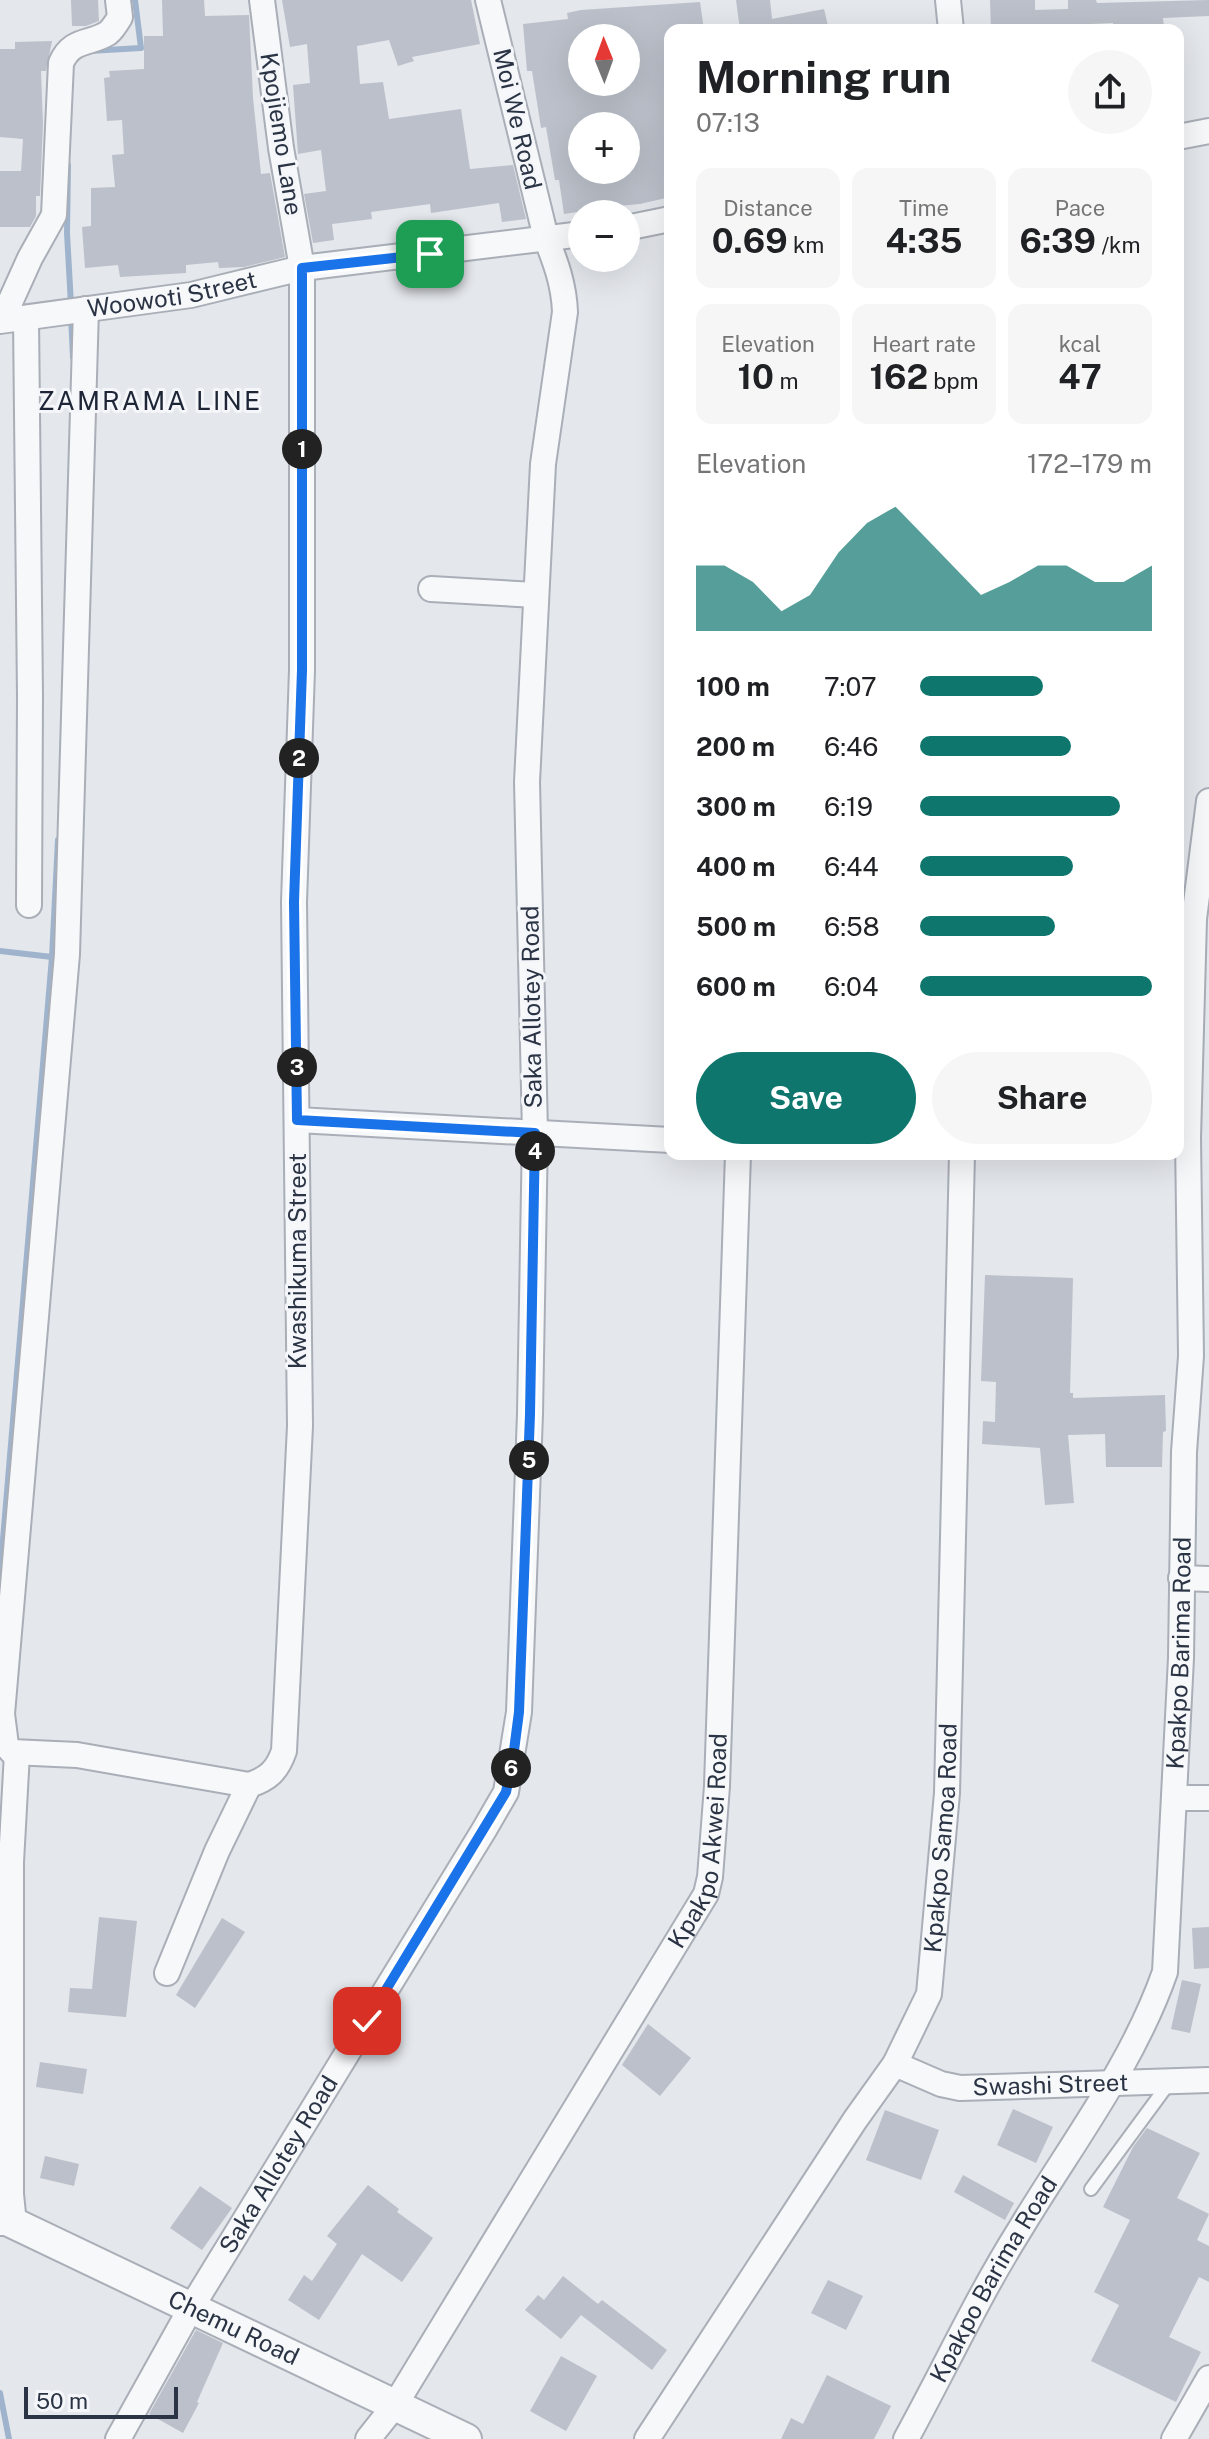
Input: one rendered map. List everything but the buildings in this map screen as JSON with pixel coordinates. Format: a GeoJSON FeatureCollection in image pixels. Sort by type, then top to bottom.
{"type":"FeatureCollection","features":[{"type":"Feature","properties":{"kind":"street"},"geometry":{"type":"LineString","coordinates":[[29,905],[30,681],[19,318],[30,258],[54,215],[61,63],[65,52],[74,46],[110,32],[120,17],[118,0]]}},
{"type":"Feature","properties":{"kind":"street","name":"Kpojiemo Lane"},"geometry":{"type":"LineString","coordinates":[[262,0],[281,148],[302,268]]}},
{"type":"Feature","properties":{"kind":"street","name":"Moi We Road"},"geometry":{"type":"LineString","coordinates":[[488,0],[546,238]]}},
{"type":"Feature","properties":{"kind":"street"},"geometry":{"type":"LineString","coordinates":[[948,0],[950,24]]}},
{"type":"Feature","properties":{"kind":"street"},"geometry":{"type":"LineString","coordinates":[[1184,136],[1209,131]]}},
{"type":"Feature","properties":{"kind":"street"},"geometry":{"type":"LineString","coordinates":[[640,225],[664,220]]}},
{"type":"Feature","properties":{"kind":"street","name":"Woowoti Street"},"geometry":{"type":"LineString","coordinates":[[19,318],[191,295],[302,268],[568,236]]}},
{"type":"Feature","properties":{"kind":"street","name":"Saka Allotey Road"},"geometry":{"type":"LineString","coordinates":[[118,2439],[191,2308],[506,1792],[519,1712],[530,1414],[535,1133],[527,782],[544,452],[565,312],[557,264],[546,238]]}},
{"type":"Feature","properties":{"kind":"street","name":"Kwashikuma Street"},"geometry":{"type":"LineString","coordinates":[[240,1785],[266,1779],[279,1766],[284,1751],[300,1426],[294,902],[302,670],[302,268]]}},
{"type":"Feature","properties":{"kind":"street"},"geometry":{"type":"LineString","coordinates":[[80,310],[67,954],[2,1714],[6,1745],[8,1750],[17,1753],[77,1755],[240,1785],[217,1851],[167,1973]]}},
{"type":"Feature","properties":{"kind":"street"},"geometry":{"type":"LineString","coordinates":[[431,589],[536,595]]}},
{"type":"Feature","properties":{"kind":"street","name":"Kpakpo Barima Road"},"geometry":{"type":"LineString","coordinates":[[906,2439],[1017,2233],[1113,2084],[1165,1972],[1181,1658],[1184,1452],[1200,1356],[1192,1138],[1194,919],[1209,801]]}},
{"type":"Feature","properties":{"kind":"street"},"geometry":{"type":"LineString","coordinates":[[297,1120],[664,1140]]}},
{"type":"Feature","properties":{"kind":"street","name":"Kpakpo Akwei Road"},"geometry":{"type":"LineString","coordinates":[[368,2439],[395,2405],[706,1894],[717,1786],[738,1160]]}},
{"type":"Feature","properties":{"kind":"street","name":"Kpakpo Samoa Road"},"geometry":{"type":"LineString","coordinates":[[647,2439],[855,2120],[895,2064],[929,1994],[947,1793],[962,1160]]}},
{"type":"Feature","properties":{"kind":"street"},"geometry":{"type":"LineString","coordinates":[[1181,1578],[1209,1579]]}},
{"type":"Feature","properties":{"kind":"street"},"geometry":{"type":"LineString","coordinates":[[7,2222],[11,2194],[11,1862],[17,1753]]}},
{"type":"Feature","properties":{"kind":"street"},"geometry":{"type":"LineString","coordinates":[[1174,1798],[1209,1798]]}},
{"type":"Feature","properties":{"kind":"street","name":"Swashi Street"},"geometry":{"type":"LineString","coordinates":[[895,2064],[941,2084],[960,2088],[1209,2080]]}},
{"type":"Feature","properties":{"kind":"street","name":"Chemu Road"},"geometry":{"type":"LineString","coordinates":[[7,2222],[466,2439]]}},
{"type":"Feature","properties":{"kind":"street"},"geometry":{"type":"LineString","coordinates":[[1174,2439],[1209,2378]]}},
{"type":"Feature","properties":{"kind":"lane"},"geometry":{"type":"LineString","coordinates":[[1091,2189],[1171,2080]]}},
{"type":"Feature","properties":{"kind":"waterway"},"geometry":{"type":"LineString","coordinates":[[89,51],[141,48],[135,0]]}},
{"type":"Feature","properties":{"kind":"waterway"},"geometry":{"type":"LineString","coordinates":[[68,165],[67,233],[71,305]]}},
{"type":"Feature","properties":{"kind":"waterway"},"geometry":{"type":"LineString","coordinates":[[71,316],[73,357]]}},
{"type":"Feature","properties":{"kind":"waterway"},"geometry":{"type":"LineString","coordinates":[[0,1575],[52,957],[58,840]]}},
{"type":"Feature","properties":{"kind":"waterway"},"geometry":{"type":"LineString","coordinates":[[0,951],[52,957]]}},
{"type":"Feature","properties":{"kind":"waterway"},"geometry":{"type":"LineString","coordinates":[[0,2393],[9,2439]]}},
{"type":"Feature","properties":{"kind":"district","name":"ZAMRAMA LINE"},"geometry":{"type":"Point","coordinates":[150,401]}},
{"type":"Feature","properties":{"kind":"route"},"geometry":{"type":"LineString","coordinates":[[367,2021],[506,1792],[519,1712],[530,1414],[535,1133],[297,1120],[294,902],[302,670],[302,268],[430,254]]}}]}
